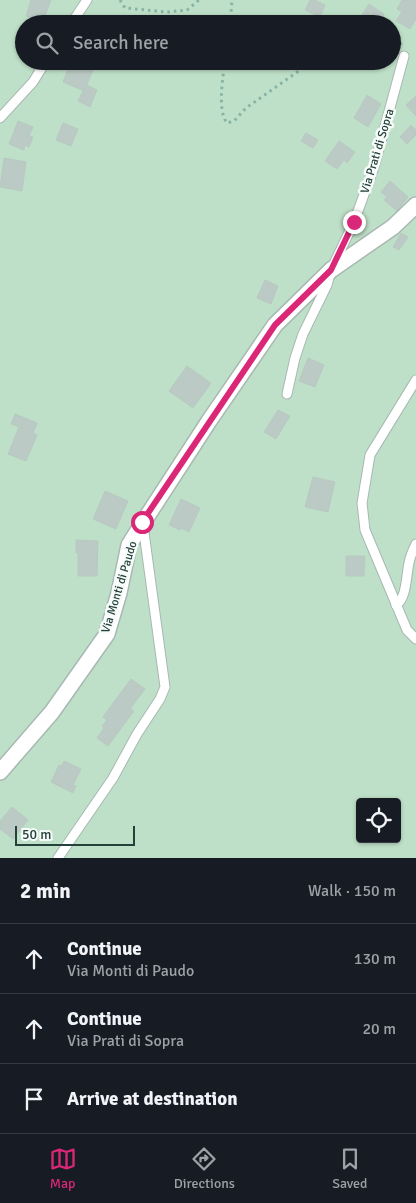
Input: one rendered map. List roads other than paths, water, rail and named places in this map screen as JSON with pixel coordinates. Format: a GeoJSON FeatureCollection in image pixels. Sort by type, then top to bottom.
{"type":"FeatureCollection","features":[{"type":"Feature","properties":{"kind":"street","name":"Via Monti di Paudo"},"geometry":{"type":"LineString","coordinates":[[0,772],[52,712],[106,634],[119,593],[129,545],[142,522],[275,325],[331,270],[393,227],[416,205]]}},
{"type":"Feature","properties":{"kind":"lane"},"geometry":{"type":"LineString","coordinates":[[77,15],[87,0]]}},
{"type":"Feature","properties":{"kind":"lane","name":"Via Prati di Sopra"},"geometry":{"type":"LineString","coordinates":[[401,67],[404,56]]}},
{"type":"Feature","properties":{"kind":"lane"},"geometry":{"type":"LineString","coordinates":[[0,118],[33,82],[40,70]]}},
{"type":"Feature","properties":{"kind":"lane","name":"Via Prati di Sopra"},"geometry":{"type":"LineString","coordinates":[[287,394],[295,358],[303,334],[327,285],[331,270],[354,222],[374,167],[400,70]]}},
{"type":"Feature","properties":{"kind":"lane"},"geometry":{"type":"LineString","coordinates":[[416,380],[370,455],[362,503],[365,530],[393,594],[406,630],[416,639]]}},
{"type":"Feature","properties":{"kind":"lane"},"geometry":{"type":"LineString","coordinates":[[58,858],[113,778],[137,734],[160,699],[165,687],[142,522]]}},
{"type":"Feature","properties":{"kind":"lane"},"geometry":{"type":"LineString","coordinates":[[396,605],[400,602],[403,594],[409,561],[416,544]]}}]}
